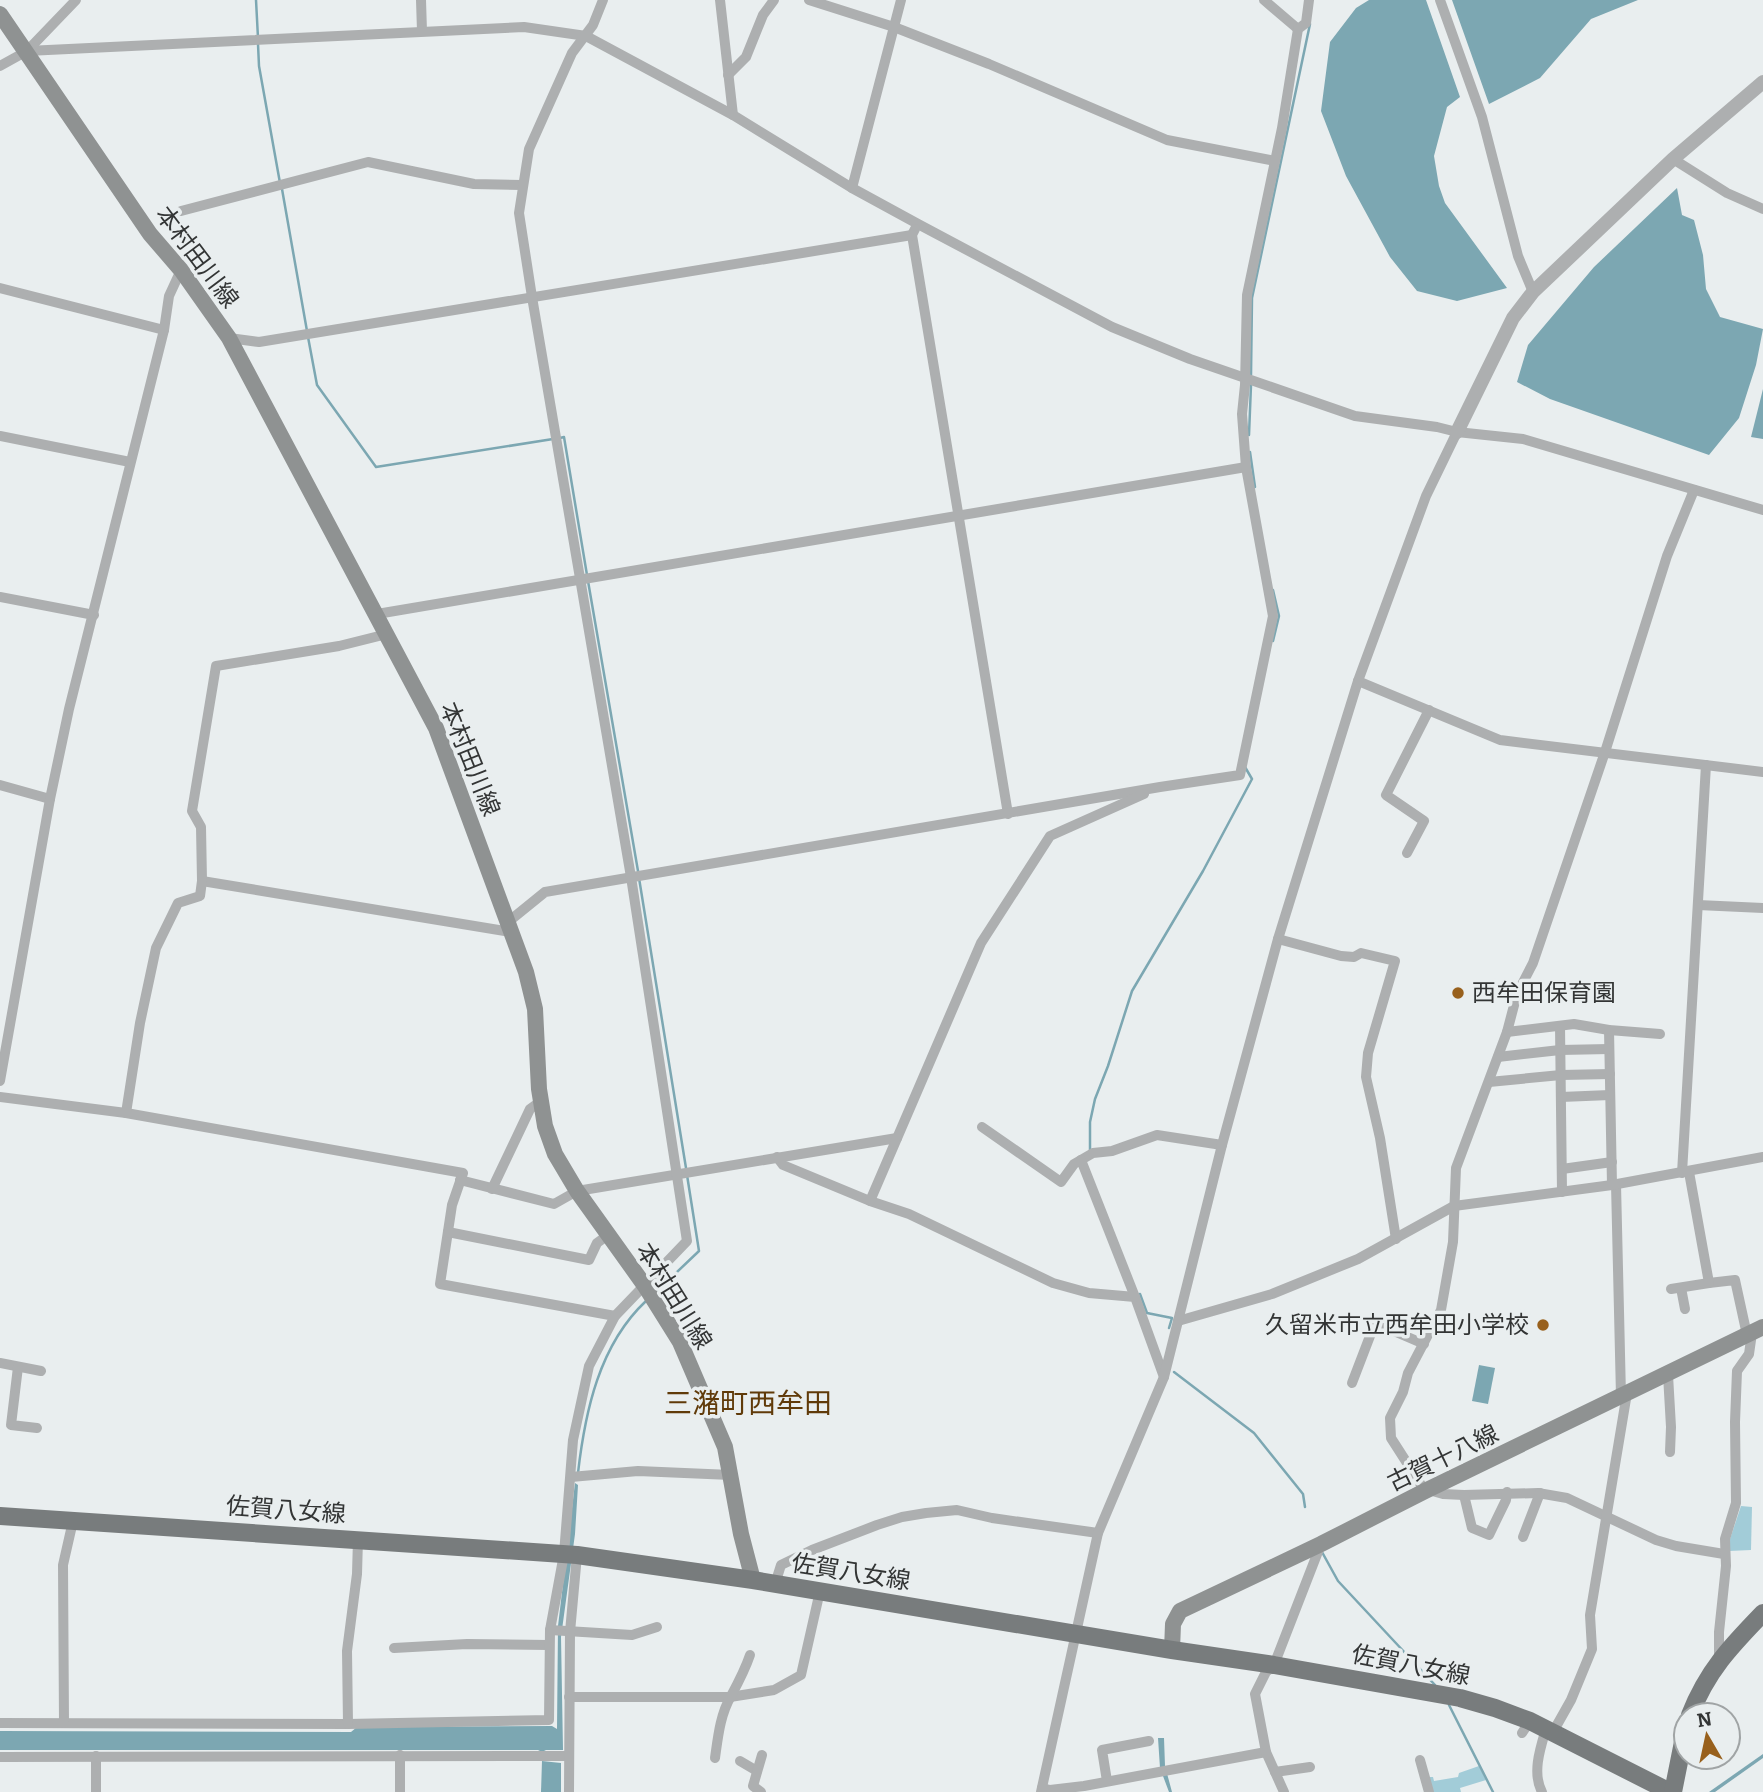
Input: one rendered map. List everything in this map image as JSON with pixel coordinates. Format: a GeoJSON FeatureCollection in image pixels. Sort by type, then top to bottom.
{"type":"FeatureCollection","features":[{"type":"Feature","properties":{"kind":"main road","name":"本村田川線"},"geometry":{"type":"LineString","coordinates":[[0,14],[150,234],[181,270],[229,338],[436,728],[526,972],[536,1009],[541,1101],[545,1126],[555,1154],[577,1191],[645,1286],[686,1354],[725,1447],[741,1534],[753,1580]]}},
{"type":"Feature","properties":{"kind":"main road","name":"古賀十八線"},"geometry":{"type":"LineString","coordinates":[[1172,1650],[1174,1624],[1180,1611],[1754,1332]]}},
{"type":"Feature","properties":{"kind":"main road","name":"佐賀八女線"},"geometry":{"type":"LineString","coordinates":[[0,1516],[571,1554],[753,1580],[1274,1665],[1460,1698],[1526,1727],[1549,1730],[1671,1792]]}},
{"type":"Feature","properties":{"kind":"main road"},"geometry":{"type":"LineString","coordinates":[[1696,1701],[1719,1659],[1763,1613]]}},
{"type":"Feature","properties":{"kind":"main road"},"geometry":{"type":"LineString","coordinates":[[1671,1792],[1676,1771]]}},
{"type":"Feature","properties":{"kind":"street"},"geometry":{"type":"LineString","coordinates":[[0,66],[27,51],[76,0]]}},
{"type":"Feature","properties":{"kind":"street"},"geometry":{"type":"LineString","coordinates":[[421,0],[422,31]]}},
{"type":"Feature","properties":{"kind":"street"},"geometry":{"type":"LineString","coordinates":[[569,1792],[573,1440],[589,1366],[615,1316],[688,1241],[631,877],[519,213],[529,149],[572,53],[586,36],[603,0]]}},
{"type":"Feature","properties":{"kind":"street"},"geometry":{"type":"LineString","coordinates":[[720,0],[733,115]]}},
{"type":"Feature","properties":{"kind":"street"},"geometry":{"type":"LineString","coordinates":[[728,75],[746,57],[763,15],[774,0]]}},
{"type":"Feature","properties":{"kind":"street"},"geometry":{"type":"LineString","coordinates":[[809,0],[894,27],[989,64],[1167,140],[1275,161]]}},
{"type":"Feature","properties":{"kind":"street"},"geometry":{"type":"LineString","coordinates":[[852,188],[901,0]]}},
{"type":"Feature","properties":{"kind":"street"},"geometry":{"type":"LineString","coordinates":[[1264,0],[1298,29]]}},
{"type":"Feature","properties":{"kind":"street"},"geometry":{"type":"LineString","coordinates":[[202,881],[509,927],[545,892],[1240,775],[1273,616],[1246,467],[1242,414],[1247,295],[1275,161],[1298,29],[1306,23],[1309,0]]}},
{"type":"Feature","properties":{"kind":"street"},"geometry":{"type":"LineString","coordinates":[[1440,0],[1482,117],[1518,256],[1533,292]]}},
{"type":"Feature","properties":{"kind":"street"},"geometry":{"type":"LineString","coordinates":[[27,51],[524,27],[586,36],[733,115],[852,188],[918,224],[1112,327],[1189,359],[1355,416],[1523,439],[1763,510]]}},
{"type":"Feature","properties":{"kind":"street"},"geometry":{"type":"LineString","coordinates":[[1266,1752],[1107,1781],[1041,1790],[1098,1533],[1164,1377],[1222,1145],[1278,939],[1358,681],[1426,496],[1513,318],[1533,292],[1673,159],[1763,82]]}},
{"type":"Feature","properties":{"kind":"street"},"geometry":{"type":"LineString","coordinates":[[1673,159],[1727,193],[1763,209]]}},
{"type":"Feature","properties":{"kind":"street"},"geometry":{"type":"LineString","coordinates":[[181,211],[368,162],[474,184],[522,186]]}},
{"type":"Feature","properties":{"kind":"street"},"geometry":{"type":"LineString","coordinates":[[918,224],[912,235],[1008,814]]}},
{"type":"Feature","properties":{"kind":"street"},"geometry":{"type":"LineString","coordinates":[[229,338],[260,342],[912,235]]}},
{"type":"Feature","properties":{"kind":"street"},"geometry":{"type":"LineString","coordinates":[[0,1078],[50,799],[69,709],[164,330],[169,296],[181,270]]}},
{"type":"Feature","properties":{"kind":"street"},"geometry":{"type":"LineString","coordinates":[[0,288],[164,330]]}},
{"type":"Feature","properties":{"kind":"street"},"geometry":{"type":"LineString","coordinates":[[0,436],[130,462]]}},
{"type":"Feature","properties":{"kind":"street"},"geometry":{"type":"LineString","coordinates":[[377,614],[1246,467]]}},
{"type":"Feature","properties":{"kind":"street"},"geometry":{"type":"LineString","coordinates":[[1694,490],[1667,556],[1605,752],[1533,963],[1517,994],[1507,1032],[1456,1168],[1453,1242],[1441,1310],[1408,1373],[1403,1392],[1390,1418],[1391,1438],[1427,1490],[1464,1495],[1540,1493],[1567,1499],[1676,1546],[1724,1554]]}},
{"type":"Feature","properties":{"kind":"street"},"geometry":{"type":"LineString","coordinates":[[0,597],[94,615]]}},
{"type":"Feature","properties":{"kind":"street"},"geometry":{"type":"LineString","coordinates":[[126,1113],[140,1023],[156,948],[178,903],[200,896],[201,827],[192,811],[216,666],[340,646],[387,634]]}},
{"type":"Feature","properties":{"kind":"street"},"geometry":{"type":"LineString","coordinates":[[1358,681],[1500,740],[1763,772]]}},
{"type":"Feature","properties":{"kind":"street"},"geometry":{"type":"LineString","coordinates":[[1407,853],[1424,821],[1386,795],[1429,710]]}},
{"type":"Feature","properties":{"kind":"street"},"geometry":{"type":"LineString","coordinates":[[1706,765],[1686,1172],[1709,1283]]}},
{"type":"Feature","properties":{"kind":"street"},"geometry":{"type":"LineString","coordinates":[[0,785],[50,799]]}},
{"type":"Feature","properties":{"kind":"street"},"geometry":{"type":"LineString","coordinates":[[870,1201],[981,943],[1050,836],[1160,787]]}},
{"type":"Feature","properties":{"kind":"street"},"geometry":{"type":"LineString","coordinates":[[1698,905],[1763,908]]}},
{"type":"Feature","properties":{"kind":"street"},"geometry":{"type":"LineString","coordinates":[[1278,939],[1341,956],[1354,957],[1362,953],[1395,961],[1368,1053],[1366,1077],[1380,1138],[1396,1239]]}},
{"type":"Feature","properties":{"kind":"street"},"geometry":{"type":"LineString","coordinates":[[1507,1032],[1574,1024],[1660,1034]]}},
{"type":"Feature","properties":{"kind":"street"},"geometry":{"type":"LineString","coordinates":[[1560,1026],[1562,1192]]}},
{"type":"Feature","properties":{"kind":"street"},"geometry":{"type":"LineString","coordinates":[[1542,1792],[1536,1780],[1540,1750],[1549,1730],[1571,1700],[1592,1649],[1590,1615],[1625,1414],[1612,1162],[1609,1030]]}},
{"type":"Feature","properties":{"kind":"street"},"geometry":{"type":"LineString","coordinates":[[1498,1057],[1560,1049],[1609,1049]]}},
{"type":"Feature","properties":{"kind":"street"},"geometry":{"type":"LineString","coordinates":[[1489,1082],[1610,1073]]}},
{"type":"Feature","properties":{"kind":"street"},"geometry":{"type":"LineString","coordinates":[[1561,1097],[1610,1095]]}},
{"type":"Feature","properties":{"kind":"street"},"geometry":{"type":"LineString","coordinates":[[0,1097],[126,1113],[463,1172],[452,1205],[440,1284],[615,1316]]}},
{"type":"Feature","properties":{"kind":"street"},"geometry":{"type":"LineString","coordinates":[[492,1189],[530,1109],[541,1101]]}},
{"type":"Feature","properties":{"kind":"street"},"geometry":{"type":"LineString","coordinates":[[982,1127],[1061,1182],[1074,1164],[1093,1153],[1112,1151],[1148,1137],[1157,1135],[1222,1145]]}},
{"type":"Feature","properties":{"kind":"street"},"geometry":{"type":"LineString","coordinates":[[460,1180],[554,1204],[577,1191],[897,1138]]}},
{"type":"Feature","properties":{"kind":"street"},"geometry":{"type":"LineString","coordinates":[[777,1157],[783,1165],[909,1214],[1053,1283],[1089,1293],[1135,1297]]}},
{"type":"Feature","properties":{"kind":"street"},"geometry":{"type":"LineString","coordinates":[[1178,1321],[1272,1294],[1358,1259],[1454,1206],[1614,1185],[1763,1157]]}},
{"type":"Feature","properties":{"kind":"street"},"geometry":{"type":"LineString","coordinates":[[1081,1160],[1164,1377]]}},
{"type":"Feature","properties":{"kind":"street"},"geometry":{"type":"LineString","coordinates":[[1562,1169],[1612,1162]]}},
{"type":"Feature","properties":{"kind":"street"},"geometry":{"type":"LineString","coordinates":[[448,1232],[589,1260],[597,1243],[608,1235]]}},
{"type":"Feature","properties":{"kind":"street"},"geometry":{"type":"LineString","coordinates":[[1685,1309],[1676,1288],[1735,1280],[1754,1332],[1749,1354],[1737,1371],[1737,1503],[1725,1539],[1726,1566],[1719,1659]]}},
{"type":"Feature","properties":{"kind":"street"},"geometry":{"type":"LineString","coordinates":[[1352,1383],[1376,1323],[1424,1343]]}},
{"type":"Feature","properties":{"kind":"street"},"geometry":{"type":"LineString","coordinates":[[0,1363],[41,1371]]}},
{"type":"Feature","properties":{"kind":"street"},"geometry":{"type":"LineString","coordinates":[[18,1367],[11,1425],[37,1428]]}},
{"type":"Feature","properties":{"kind":"street"},"geometry":{"type":"LineString","coordinates":[[1668,1375],[1670,1452]]}},
{"type":"Feature","properties":{"kind":"street"},"geometry":{"type":"LineString","coordinates":[[571,1478],[638,1471],[731,1475]]}},
{"type":"Feature","properties":{"kind":"street"},"geometry":{"type":"LineString","coordinates":[[1464,1495],[1472,1528],[1489,1535],[1506,1500],[1507,1492]]}},
{"type":"Feature","properties":{"kind":"street"},"geometry":{"type":"LineString","coordinates":[[1523,1537],[1540,1493]]}},
{"type":"Feature","properties":{"kind":"street"},"geometry":{"type":"LineString","coordinates":[[775,1584],[781,1565],[812,1550],[902,1517],[957,1510],[992,1518],[1098,1533]]}},
{"type":"Feature","properties":{"kind":"street"},"geometry":{"type":"LineString","coordinates":[[64,1723],[62,1565],[73,1521]]}},
{"type":"Feature","properties":{"kind":"street"},"geometry":{"type":"LineString","coordinates":[[348,1724],[347,1651],[357,1574],[358,1539]]}},
{"type":"Feature","properties":{"kind":"street"},"geometry":{"type":"LineString","coordinates":[[1284,1792],[1266,1752],[1255,1694],[1266,1672],[1274,1665],[1321,1544]]}},
{"type":"Feature","properties":{"kind":"street"},"geometry":{"type":"LineString","coordinates":[[0,1723],[348,1724],[549,1720],[550,1630],[571,1554]]}},
{"type":"Feature","properties":{"kind":"street"},"geometry":{"type":"LineString","coordinates":[[569,1697],[730,1697],[774,1690],[801,1675],[820,1591]]}},
{"type":"Feature","properties":{"kind":"street"},"geometry":{"type":"LineString","coordinates":[[550,1630],[632,1635],[657,1627]]}},
{"type":"Feature","properties":{"kind":"street"},"geometry":{"type":"LineString","coordinates":[[394,1648],[467,1643],[549,1645]]}},
{"type":"Feature","properties":{"kind":"street"},"geometry":{"type":"LineString","coordinates":[[715,1758],[720,1725],[750,1655]]}},
{"type":"Feature","properties":{"kind":"street"},"geometry":{"type":"LineString","coordinates":[[1107,1781],[1102,1750],[1149,1741]]}},
{"type":"Feature","properties":{"kind":"street"},"geometry":{"type":"LineString","coordinates":[[400,1755],[400,1792]]}},
{"type":"Feature","properties":{"kind":"street"},"geometry":{"type":"LineString","coordinates":[[761,1792],[753,1786],[762,1755]]}},
{"type":"Feature","properties":{"kind":"street"},"geometry":{"type":"LineString","coordinates":[[0,1756],[568,1756]]}},
{"type":"Feature","properties":{"kind":"street"},"geometry":{"type":"LineString","coordinates":[[96,1756],[96,1792]]}},
{"type":"Feature","properties":{"kind":"street"},"geometry":{"type":"LineString","coordinates":[[1420,1760],[1429,1792]]}},
{"type":"Feature","properties":{"kind":"street"},"geometry":{"type":"LineString","coordinates":[[740,1761],[757,1771]]}},
{"type":"Feature","properties":{"kind":"street"},"geometry":{"type":"LineString","coordinates":[[1275,1772],[1310,1767]]}},
{"type":"Feature","properties":{"kind":"shaded area"},"geometry":{"type":"Polygon","coordinates":[[[1369,0],[1426,0],[1460,97],[1447,107],[1434,156],[1439,186],[1445,203],[1507,288],[1457,301],[1417,291],[1390,257],[1346,176],[1321,111],[1330,42],[1356,8],[1369,0]]]}},
{"type":"Feature","properties":{"kind":"shaded area"},"geometry":{"type":"Polygon","coordinates":[[[1452,0],[1638,0],[1591,19],[1540,78],[1489,104],[1452,0]]]}},
{"type":"Feature","properties":{"kind":"shaded area"},"geometry":{"type":"Polygon","coordinates":[[[1677,188],[1682,215],[1694,220],[1703,255],[1706,289],[1720,317],[1763,329],[1756,365],[1739,418],[1709,455],[1550,399],[1517,382],[1528,345],[1594,267],[1677,188]]]}},
{"type":"Feature","properties":{"kind":"shaded area"},"geometry":{"type":"Polygon","coordinates":[[[1763,389],[1763,439],[1751,437],[1763,389]]]}},
{"type":"Feature","properties":{"kind":"shaded area"},"geometry":{"type":"Polygon","coordinates":[[[1479,1365],[1495,1368],[1488,1404],[1472,1401],[1479,1365]]]}},
{"type":"Feature","properties":{"kind":"shaded area"},"geometry":{"type":"Polygon","coordinates":[[[575,1483],[578,1485],[575,1534],[561,1637],[563,1750],[0,1750],[0,1731],[351,1732],[357,1727],[552,1726],[557,1729],[558,1626],[575,1483]]]}},
{"type":"Feature","properties":{"kind":"shaded area"},"geometry":{"type":"Polygon","coordinates":[[[1741,1506],[1752,1507],[1751,1550],[1729,1551],[1729,1542],[1741,1506]]]}},
{"type":"Feature","properties":{"kind":"shaded area"},"geometry":{"type":"Polygon","coordinates":[[[1158,1738],[1164,1738],[1165,1766],[1172,1792],[1169,1792],[1160,1768],[1158,1738]]]}},
{"type":"Feature","properties":{"kind":"shaded area"},"geometry":{"type":"Polygon","coordinates":[[[1763,1754],[1763,1758],[1715,1792],[1709,1792],[1742,1771],[1763,1754]]]}},
{"type":"Feature","properties":{"kind":"shaded area"},"geometry":{"type":"Polygon","coordinates":[[[542,1761],[561,1763],[561,1792],[541,1792],[542,1761]]]}},
{"type":"Feature","properties":{"kind":"shaded area"},"geometry":{"type":"Polygon","coordinates":[[[1479,1766],[1486,1780],[1460,1788],[1461,1792],[1433,1792],[1429,1777],[1433,1777],[1434,1781],[1458,1777],[1459,1773],[1479,1766]]]}},
{"type":"Feature","properties":{"kind":"waterway"},"geometry":{"type":"LineString","coordinates":[[256,0],[258,38]]}},
{"type":"Feature","properties":{"kind":"waterway"},"geometry":{"type":"LineString","coordinates":[[1251,375],[1252,298],[1310,24]]}},
{"type":"Feature","properties":{"kind":"waterway"},"geometry":{"type":"LineString","coordinates":[[258,44],[259,66],[280,183]]}},
{"type":"Feature","properties":{"kind":"waterway"},"geometry":{"type":"LineString","coordinates":[[282,189],[307,331]]}},
{"type":"Feature","properties":{"kind":"waterway"},"geometry":{"type":"LineString","coordinates":[[308,337],[317,385],[376,467],[553,439]]}},
{"type":"Feature","properties":{"kind":"waterway"},"geometry":{"type":"LineString","coordinates":[[1249,435],[1251,385]]}},
{"type":"Feature","properties":{"kind":"waterway"},"geometry":{"type":"LineString","coordinates":[[560,438],[564,437],[587,575]]}},
{"type":"Feature","properties":{"kind":"waterway"},"geometry":{"type":"LineString","coordinates":[[1250,452],[1255,487]]}},
{"type":"Feature","properties":{"kind":"waterway"},"geometry":{"type":"LineString","coordinates":[[588,581],[638,871]]}},
{"type":"Feature","properties":{"kind":"waterway"},"geometry":{"type":"LineString","coordinates":[[1273,590],[1279,616],[1273,641]]}},
{"type":"Feature","properties":{"kind":"waterway"},"geometry":{"type":"LineString","coordinates":[[1090,1151],[1090,1122],[1095,1099],[1132,991],[1203,871],[1252,779],[1245,767]]}},
{"type":"Feature","properties":{"kind":"waterway"},"geometry":{"type":"LineString","coordinates":[[639,878],[686,1168]]}},
{"type":"Feature","properties":{"kind":"waterway"},"geometry":{"type":"LineString","coordinates":[[656,1292],[699,1251],[687,1175]]}},
{"type":"Feature","properties":{"kind":"waterway"},"geometry":{"type":"LineString","coordinates":[[1140,1294],[1147,1313],[1172,1318],[1169,1328]]}},
{"type":"Feature","properties":{"kind":"waterway"},"geometry":{"type":"LineString","coordinates":[[578,1473],[585,1427],[597,1381],[617,1338],[646,1301]]}},
{"type":"Feature","properties":{"kind":"waterway"},"geometry":{"type":"LineString","coordinates":[[1174,1372],[1254,1433],[1303,1494],[1305,1507]]}},
{"type":"Feature","properties":{"kind":"waterway"},"geometry":{"type":"LineString","coordinates":[[1322,1552],[1338,1581],[1435,1685]]}},
{"type":"Feature","properties":{"kind":"waterway"},"geometry":{"type":"LineString","coordinates":[[1449,1705],[1493,1792]]}},
{"type":"Feature","properties":{"kind":"place","name":"西牟田保育園"},"geometry":{"type":"Point","coordinates":[1458,993]}},
{"type":"Feature","properties":{"kind":"place","name":"久留米市立西牟田小学校"},"geometry":{"type":"Point","coordinates":[1543,1325]}},
{"type":"Feature","properties":{"kind":"district","name":"三潴町西牟田"},"geometry":{"type":"Point","coordinates":[748,1403]}}]}
